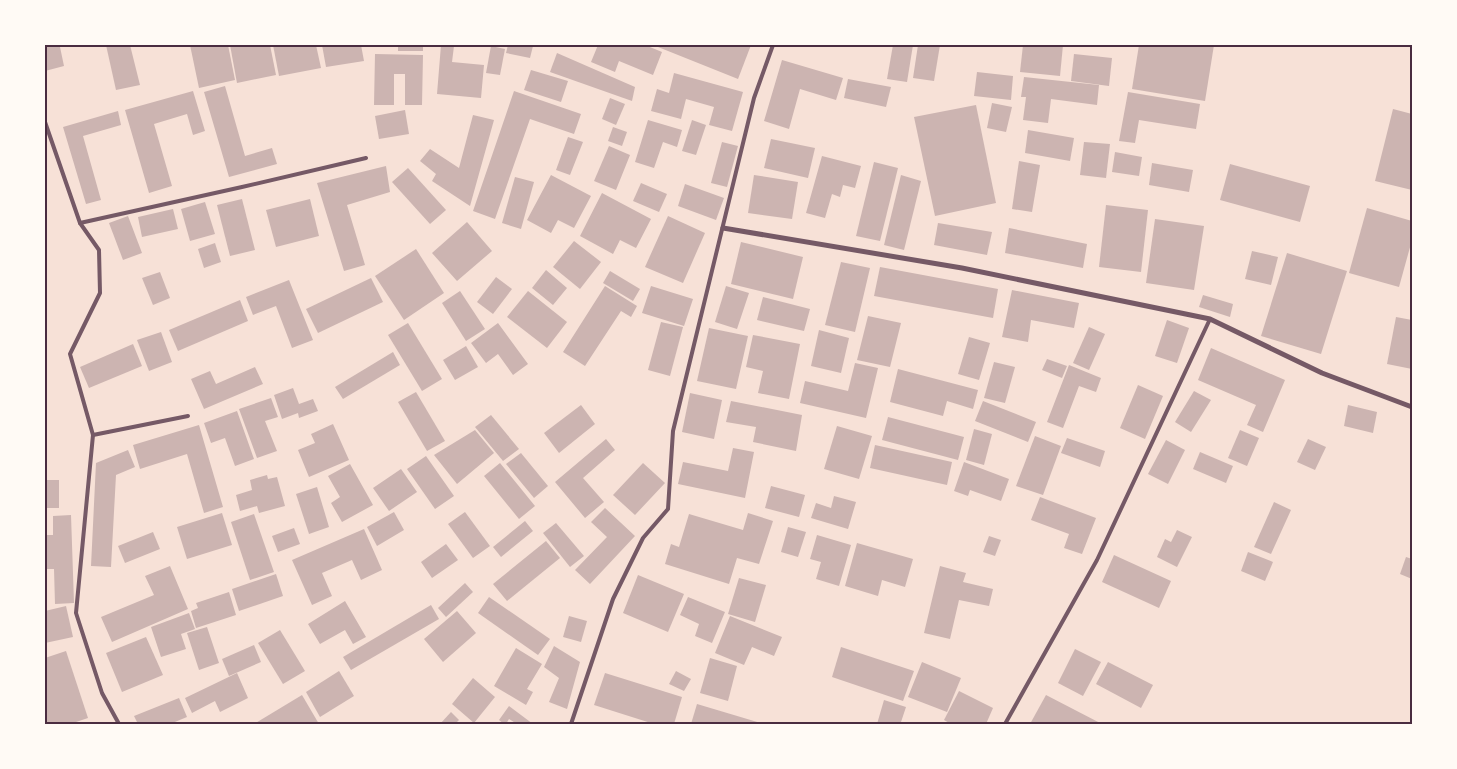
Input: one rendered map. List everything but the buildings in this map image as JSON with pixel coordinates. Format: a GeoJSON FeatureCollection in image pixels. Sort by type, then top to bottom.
{"type":"FeatureCollection","features":[{"type":"Feature","properties":{"kind":"street"},"geometry":{"type":"LineString","coordinates":[[723,228],[962,268],[1210,319],[1322,373],[1412,407]]}},
{"type":"Feature","properties":{"kind":"lane"},"geometry":{"type":"LineString","coordinates":[[571,724],[613,599],[643,538],[668,509],[673,431],[754,98],[773,45]]}},
{"type":"Feature","properties":{"kind":"lane"},"geometry":{"type":"LineString","coordinates":[[45,122],[80,223],[99,250],[100,293],[70,354],[93,435],[76,613],[102,692],[119,724]]}},
{"type":"Feature","properties":{"kind":"lane"},"geometry":{"type":"LineString","coordinates":[[80,223],[366,158]]}},
{"type":"Feature","properties":{"kind":"lane"},"geometry":{"type":"LineString","coordinates":[[1005,724],[1097,560],[1210,319]]}},
{"type":"Feature","properties":{"kind":"lane"},"geometry":{"type":"LineString","coordinates":[[93,435],[188,416]]}}]}
